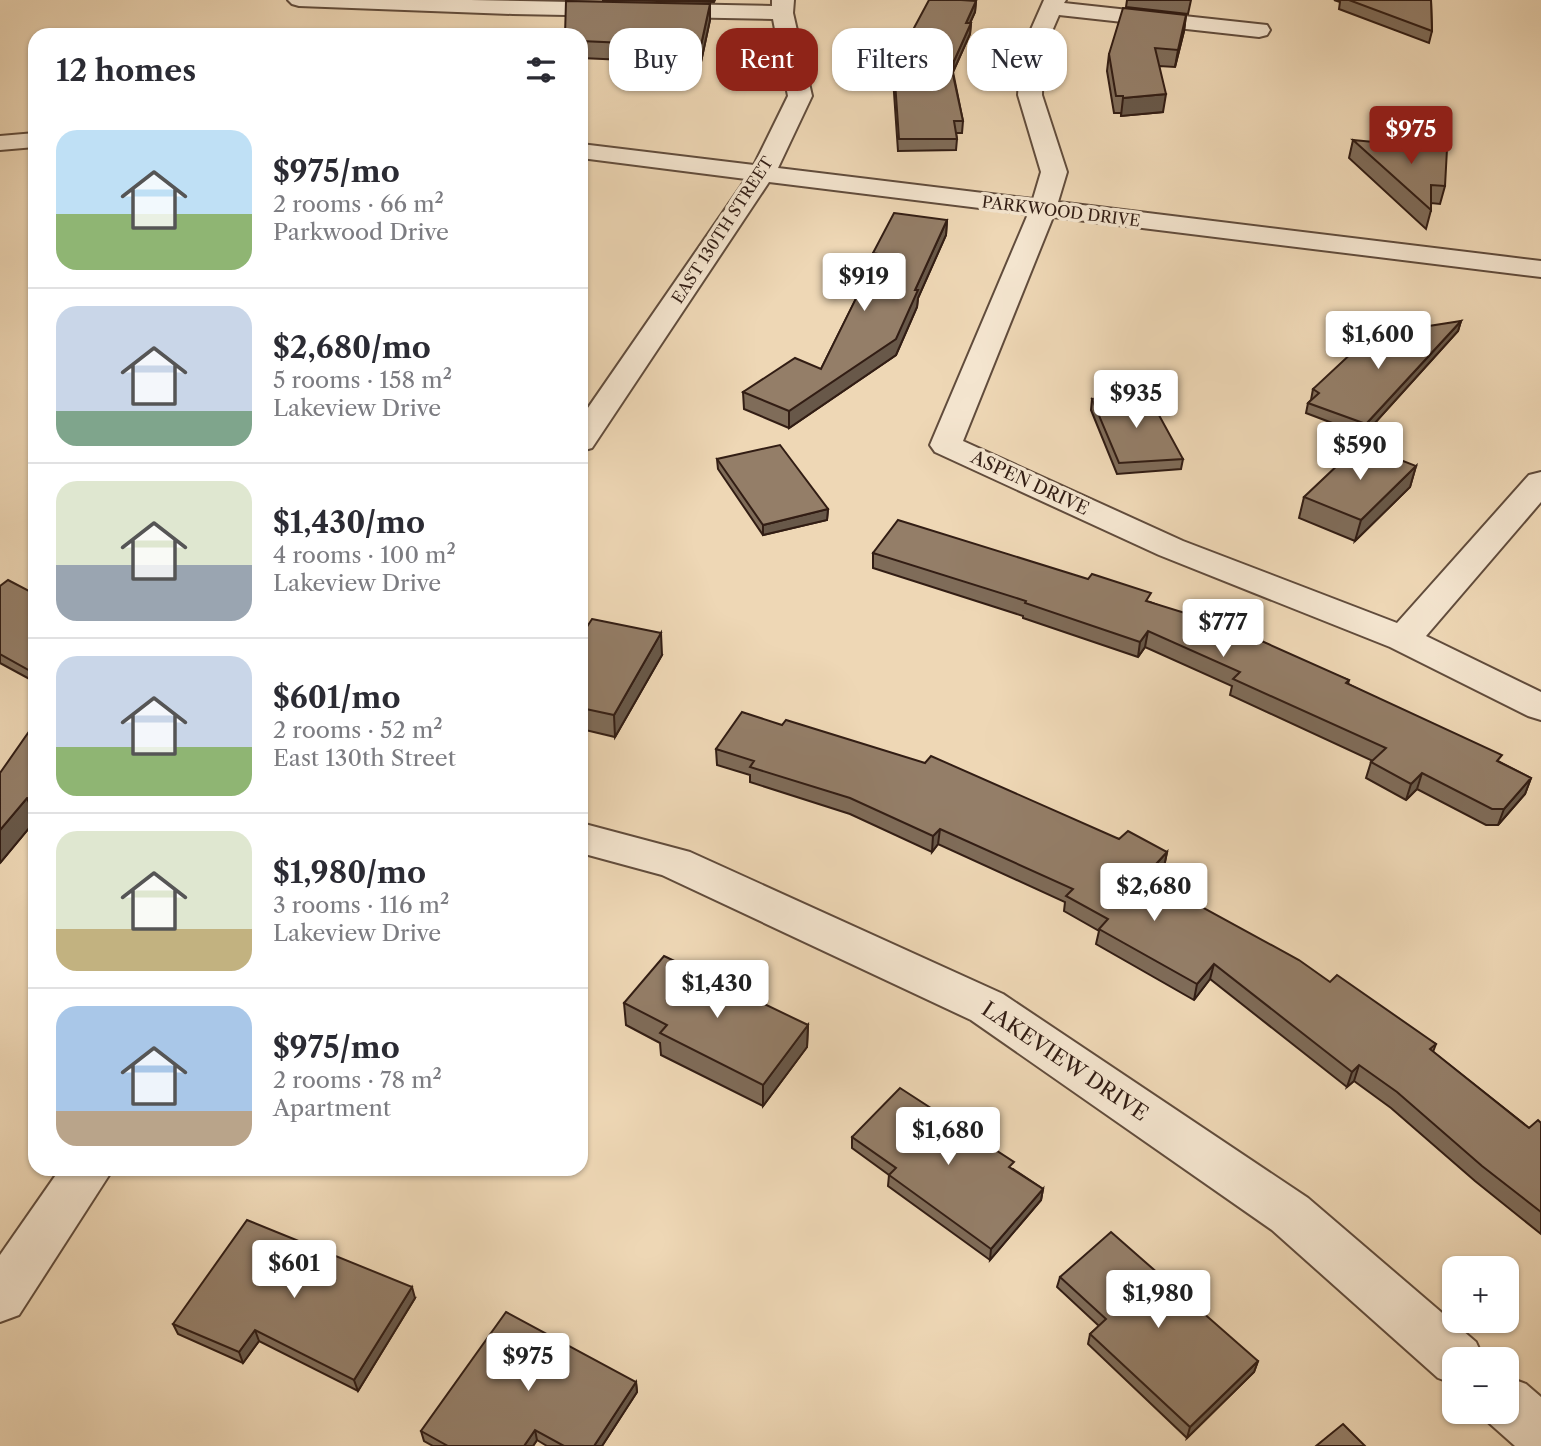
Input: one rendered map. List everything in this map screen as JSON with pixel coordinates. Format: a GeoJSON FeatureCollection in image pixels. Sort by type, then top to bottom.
{"type":"FeatureCollection","features":[{"type":"Feature","properties":{"kind":"street"},"geometry":{"type":"LineString","coordinates":[[299,0],[513,8],[782,6]]}},
{"type":"Feature","properties":{"kind":"street","name":"ASPEN DRIVE"},"geometry":{"type":"LineString","coordinates":[[1259,30],[1053,4],[1032,52],[1030,95],[1054,172],[1043,209],[946,445],[1171,548],[1403,639],[1541,706]]}},
{"type":"Feature","properties":{"kind":"street","name":"EAST 130TH STREET"},"geometry":{"type":"LineString","coordinates":[[588,431],[762,174],[800,92],[782,6]]}},
{"type":"Feature","properties":{"kind":"street"},"geometry":{"type":"LineString","coordinates":[[0,143],[28,141]]}},
{"type":"Feature","properties":{"kind":"street","name":"PARKWOOD DRIVE"},"geometry":{"type":"LineString","coordinates":[[588,152],[1541,268]]}},
{"type":"Feature","properties":{"kind":"street"},"geometry":{"type":"LineString","coordinates":[[1403,639],[1541,482]]}},
{"type":"Feature","properties":{"kind":"street","name":"LAKEVIEW DRIVE"},"geometry":{"type":"LineString","coordinates":[[588,840],[675,863],[987,1007],[1290,1214],[1442,1347]]}},
{"type":"Feature","properties":{"kind":"street"},"geometry":{"type":"LineString","coordinates":[[0,1298],[83,1176]]}},
{"type":"Feature","properties":{"kind":"street"},"geometry":{"type":"LineString","coordinates":[[1519,1414],[1541,1433]]}},
{"type":"Feature","properties":{"kind":"building"},"geometry":{"type":"Polygon","coordinates":[[[929,0],[976,1],[966,23],[971,23],[954,61],[953,28],[914,28],[929,0]]]}},
{"type":"Feature","properties":{"kind":"building"},"geometry":{"type":"Polygon","coordinates":[[[1349,0],[1431,0],[1432,31],[1349,0]]]}},
{"type":"Feature","properties":{"kind":"building"},"geometry":{"type":"Polygon","coordinates":[[[566,1],[710,4],[702,40],[702,28],[609,28],[609,42],[588,41],[588,28],[565,28],[566,1]]]}},
{"type":"Feature","properties":{"kind":"building"},"geometry":{"type":"Polygon","coordinates":[[[1123,8],[1186,15],[1178,50],[1155,48],[1166,94],[1123,98],[1116,96],[1109,54],[1123,8]]]}},
{"type":"Feature","properties":{"kind":"building"},"geometry":{"type":"Polygon","coordinates":[[[953,75],[963,121],[954,121],[957,139],[899,139],[896,91],[953,91],[953,75]]]}},
{"type":"Feature","properties":{"kind":"building"},"geometry":{"type":"Polygon","coordinates":[[[1353,140],[1447,149],[1445,186],[1431,185],[1431,210],[1353,140]]]}},
{"type":"Feature","properties":{"kind":"building"},"geometry":{"type":"Polygon","coordinates":[[[894,213],[947,220],[896,339],[789,411],[743,392],[795,358],[821,369],[878,254],[873,253],[894,213]]]}},
{"type":"Feature","properties":{"kind":"building"},"geometry":{"type":"Polygon","coordinates":[[[1461,321],[1366,424],[1308,403],[1319,393],[1313,389],[1371,335],[1461,321]]]}},
{"type":"Feature","properties":{"kind":"building"},"geometry":{"type":"Polygon","coordinates":[[[1148,395],[1183,459],[1119,463],[1092,399],[1148,395]]]}},
{"type":"Feature","properties":{"kind":"building"},"geometry":{"type":"Polygon","coordinates":[[[1360,444],[1416,466],[1361,520],[1304,497],[1360,444]]]}},
{"type":"Feature","properties":{"kind":"building"},"geometry":{"type":"Polygon","coordinates":[[[780,445],[828,509],[763,525],[717,459],[780,445]]]}},
{"type":"Feature","properties":{"kind":"building"},"geometry":{"type":"Polygon","coordinates":[[[898,520],[1088,579],[1092,574],[1151,593],[1146,601],[1230,627],[1349,680],[1346,683],[1502,755],[1497,761],[1531,778],[1504,809],[1492,809],[1422,773],[1411,784],[1371,762],[1386,748],[1233,679],[1240,672],[1148,631],[1140,642],[1025,603],[1026,601],[873,553],[898,520]]]}},
{"type":"Feature","properties":{"kind":"building"},"geometry":{"type":"Polygon","coordinates":[[[8,580],[28,590],[28,670],[0,654],[0,586],[8,580]]]}},
{"type":"Feature","properties":{"kind":"building"},"geometry":{"type":"Polygon","coordinates":[[[592,619],[661,633],[614,715],[588,709],[588,625],[592,619]]]}},
{"type":"Feature","properties":{"kind":"building"},"geometry":{"type":"Polygon","coordinates":[[[742,712],[782,725],[786,720],[925,763],[931,756],[1119,839],[1128,831],[1167,852],[1145,876],[1299,960],[1330,982],[1337,975],[1436,1044],[1430,1049],[1529,1128],[1538,1120],[1541,1123],[1541,1212],[1482,1166],[1397,1092],[1359,1065],[1352,1072],[1214,964],[1197,984],[1099,929],[1108,919],[1066,896],[1073,889],[940,829],[933,836],[850,798],[750,767],[754,761],[716,749],[742,712]]]}},
{"type":"Feature","properties":{"kind":"building"},"geometry":{"type":"Polygon","coordinates":[[[28,733],[28,798],[0,830],[0,773],[28,733]]]}},
{"type":"Feature","properties":{"kind":"building"},"geometry":{"type":"Polygon","coordinates":[[[664,956],[808,1025],[763,1085],[660,1033],[667,1025],[624,1003],[664,956]]]}},
{"type":"Feature","properties":{"kind":"building"},"geometry":{"type":"Polygon","coordinates":[[[900,1088],[1014,1162],[1009,1167],[1043,1189],[991,1249],[889,1175],[896,1168],[852,1137],[900,1088]]]}},
{"type":"Feature","properties":{"kind":"building"},"geometry":{"type":"Polygon","coordinates":[[[247,1220],[412,1287],[354,1380],[255,1330],[239,1352],[173,1324],[247,1220]]]}},
{"type":"Feature","properties":{"kind":"building"},"geometry":{"type":"Polygon","coordinates":[[[1111,1232],[1258,1361],[1190,1427],[1090,1334],[1106,1319],[1060,1277],[1111,1232]]]}},
{"type":"Feature","properties":{"kind":"building"},"geometry":{"type":"Polygon","coordinates":[[[506,1312],[636,1382],[594,1446],[564,1446],[535,1430],[524,1446],[448,1446],[421,1431],[506,1312]]]}},
{"type":"Feature","properties":{"kind":"building"},"geometry":{"type":"Polygon","coordinates":[[[1343,1424],[1365,1446],[1316,1446],[1343,1424]]]}}]}
